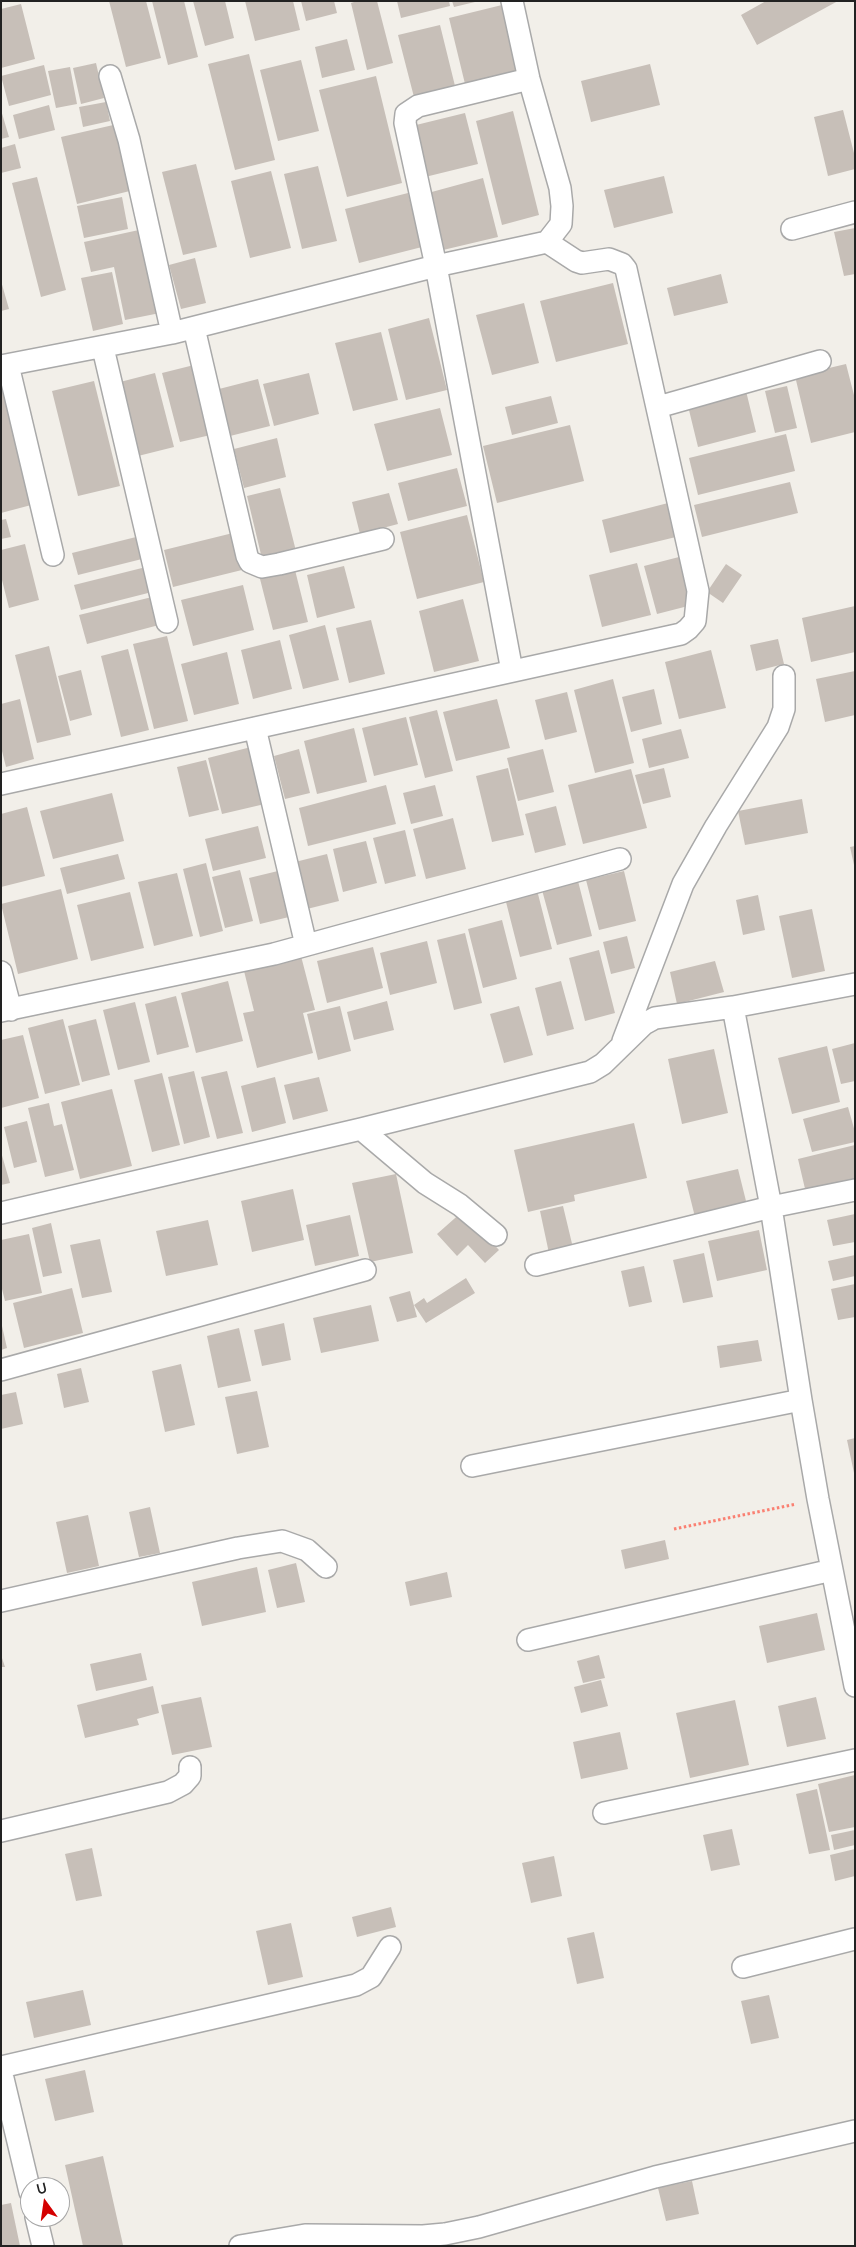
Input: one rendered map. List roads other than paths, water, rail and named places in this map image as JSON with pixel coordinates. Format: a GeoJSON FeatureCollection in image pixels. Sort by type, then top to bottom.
{"type":"FeatureCollection","features":[{"type":"Feature","properties":{"kind":"street"},"geometry":{"type":"LineString","coordinates":[[53,555],[5,365],[103,348],[172,333],[436,266],[547,242],[561,224],[560,188],[529,79],[512,1]]}},
{"type":"Feature","properties":{"kind":"street"},"geometry":{"type":"LineString","coordinates":[[110,76],[128,140],[172,333]]}},
{"type":"Feature","properties":{"kind":"street"},"geometry":{"type":"LineString","coordinates":[[512,671],[436,266],[405,129],[406,114],[418,106],[529,79]]}},
{"type":"Feature","properties":{"kind":"street"},"geometry":{"type":"LineString","coordinates":[[792,228],[855,212]]}},
{"type":"Feature","properties":{"kind":"street"},"geometry":{"type":"LineString","coordinates":[[1,784],[681,634],[695,621],[698,591],[626,270],[622,264],[609,259],[582,263],[576,262],[547,242]]}},
{"type":"Feature","properties":{"kind":"street"},"geometry":{"type":"LineString","coordinates":[[194,328],[247,556],[250,562],[262,566],[279,564],[383,539]]}},
{"type":"Feature","properties":{"kind":"street"},"geometry":{"type":"LineString","coordinates":[[103,348],[167,622]]}},
{"type":"Feature","properties":{"kind":"street"},"geometry":{"type":"LineString","coordinates":[[658,407],[820,361]]}},
{"type":"Feature","properties":{"kind":"street"},"geometry":{"type":"LineString","coordinates":[[622,1044],[683,884],[711,834],[778,727],[784,709],[784,676]]}},
{"type":"Feature","properties":{"kind":"street"},"geometry":{"type":"LineString","coordinates":[[255,728],[306,945]]}},
{"type":"Feature","properties":{"kind":"street"},"geometry":{"type":"LineString","coordinates":[[1,972],[6,1011],[274,954],[620,859]]}},
{"type":"Feature","properties":{"kind":"street"},"geometry":{"type":"LineString","coordinates":[[1,1212],[361,1129],[590,1072],[603,1064],[644,1024],[656,1018],[732,1007],[855,984]]}},
{"type":"Feature","properties":{"kind":"street"},"geometry":{"type":"LineString","coordinates":[[732,1007],[771,1207],[800,1400],[855,1686]]}},
{"type":"Feature","properties":{"kind":"street"},"geometry":{"type":"LineString","coordinates":[[361,1129],[425,1183],[460,1206],[496,1235]]}},
{"type":"Feature","properties":{"kind":"street"},"geometry":{"type":"LineString","coordinates":[[536,1265],[771,1207],[855,1190]]}},
{"type":"Feature","properties":{"kind":"street"},"geometry":{"type":"LineString","coordinates":[[1,1370],[364,1270]]}},
{"type":"Feature","properties":{"kind":"street"},"geometry":{"type":"LineString","coordinates":[[472,1466],[800,1400]]}},
{"type":"Feature","properties":{"kind":"street"},"geometry":{"type":"LineString","coordinates":[[1,1601],[238,1548],[282,1541],[307,1550],[326,1568]]}},
{"type":"Feature","properties":{"kind":"street"},"geometry":{"type":"LineString","coordinates":[[528,1640],[832,1570]]}},
{"type":"Feature","properties":{"kind":"street"},"geometry":{"type":"LineString","coordinates":[[604,1813],[855,1760]]}},
{"type":"Feature","properties":{"kind":"street"},"geometry":{"type":"LineString","coordinates":[[1,1832],[168,1792],[183,1784],[190,1776],[190,1767]]}},
{"type":"Feature","properties":{"kind":"street"},"geometry":{"type":"LineString","coordinates":[[743,1967],[855,1939]]}},
{"type":"Feature","properties":{"kind":"street"},"geometry":{"type":"LineString","coordinates":[[26,2177],[1,2069],[356,1985],[370,1977],[390,1947]]}},
{"type":"Feature","properties":{"kind":"street"},"geometry":{"type":"LineString","coordinates":[[240,2246],[305,2235],[423,2236],[445,2234],[479,2227],[655,2177],[855,2131]]}},
{"type":"Feature","properties":{"kind":"street"},"geometry":{"type":"LineString","coordinates":[[38,2227],[43,2246]]}}]}
